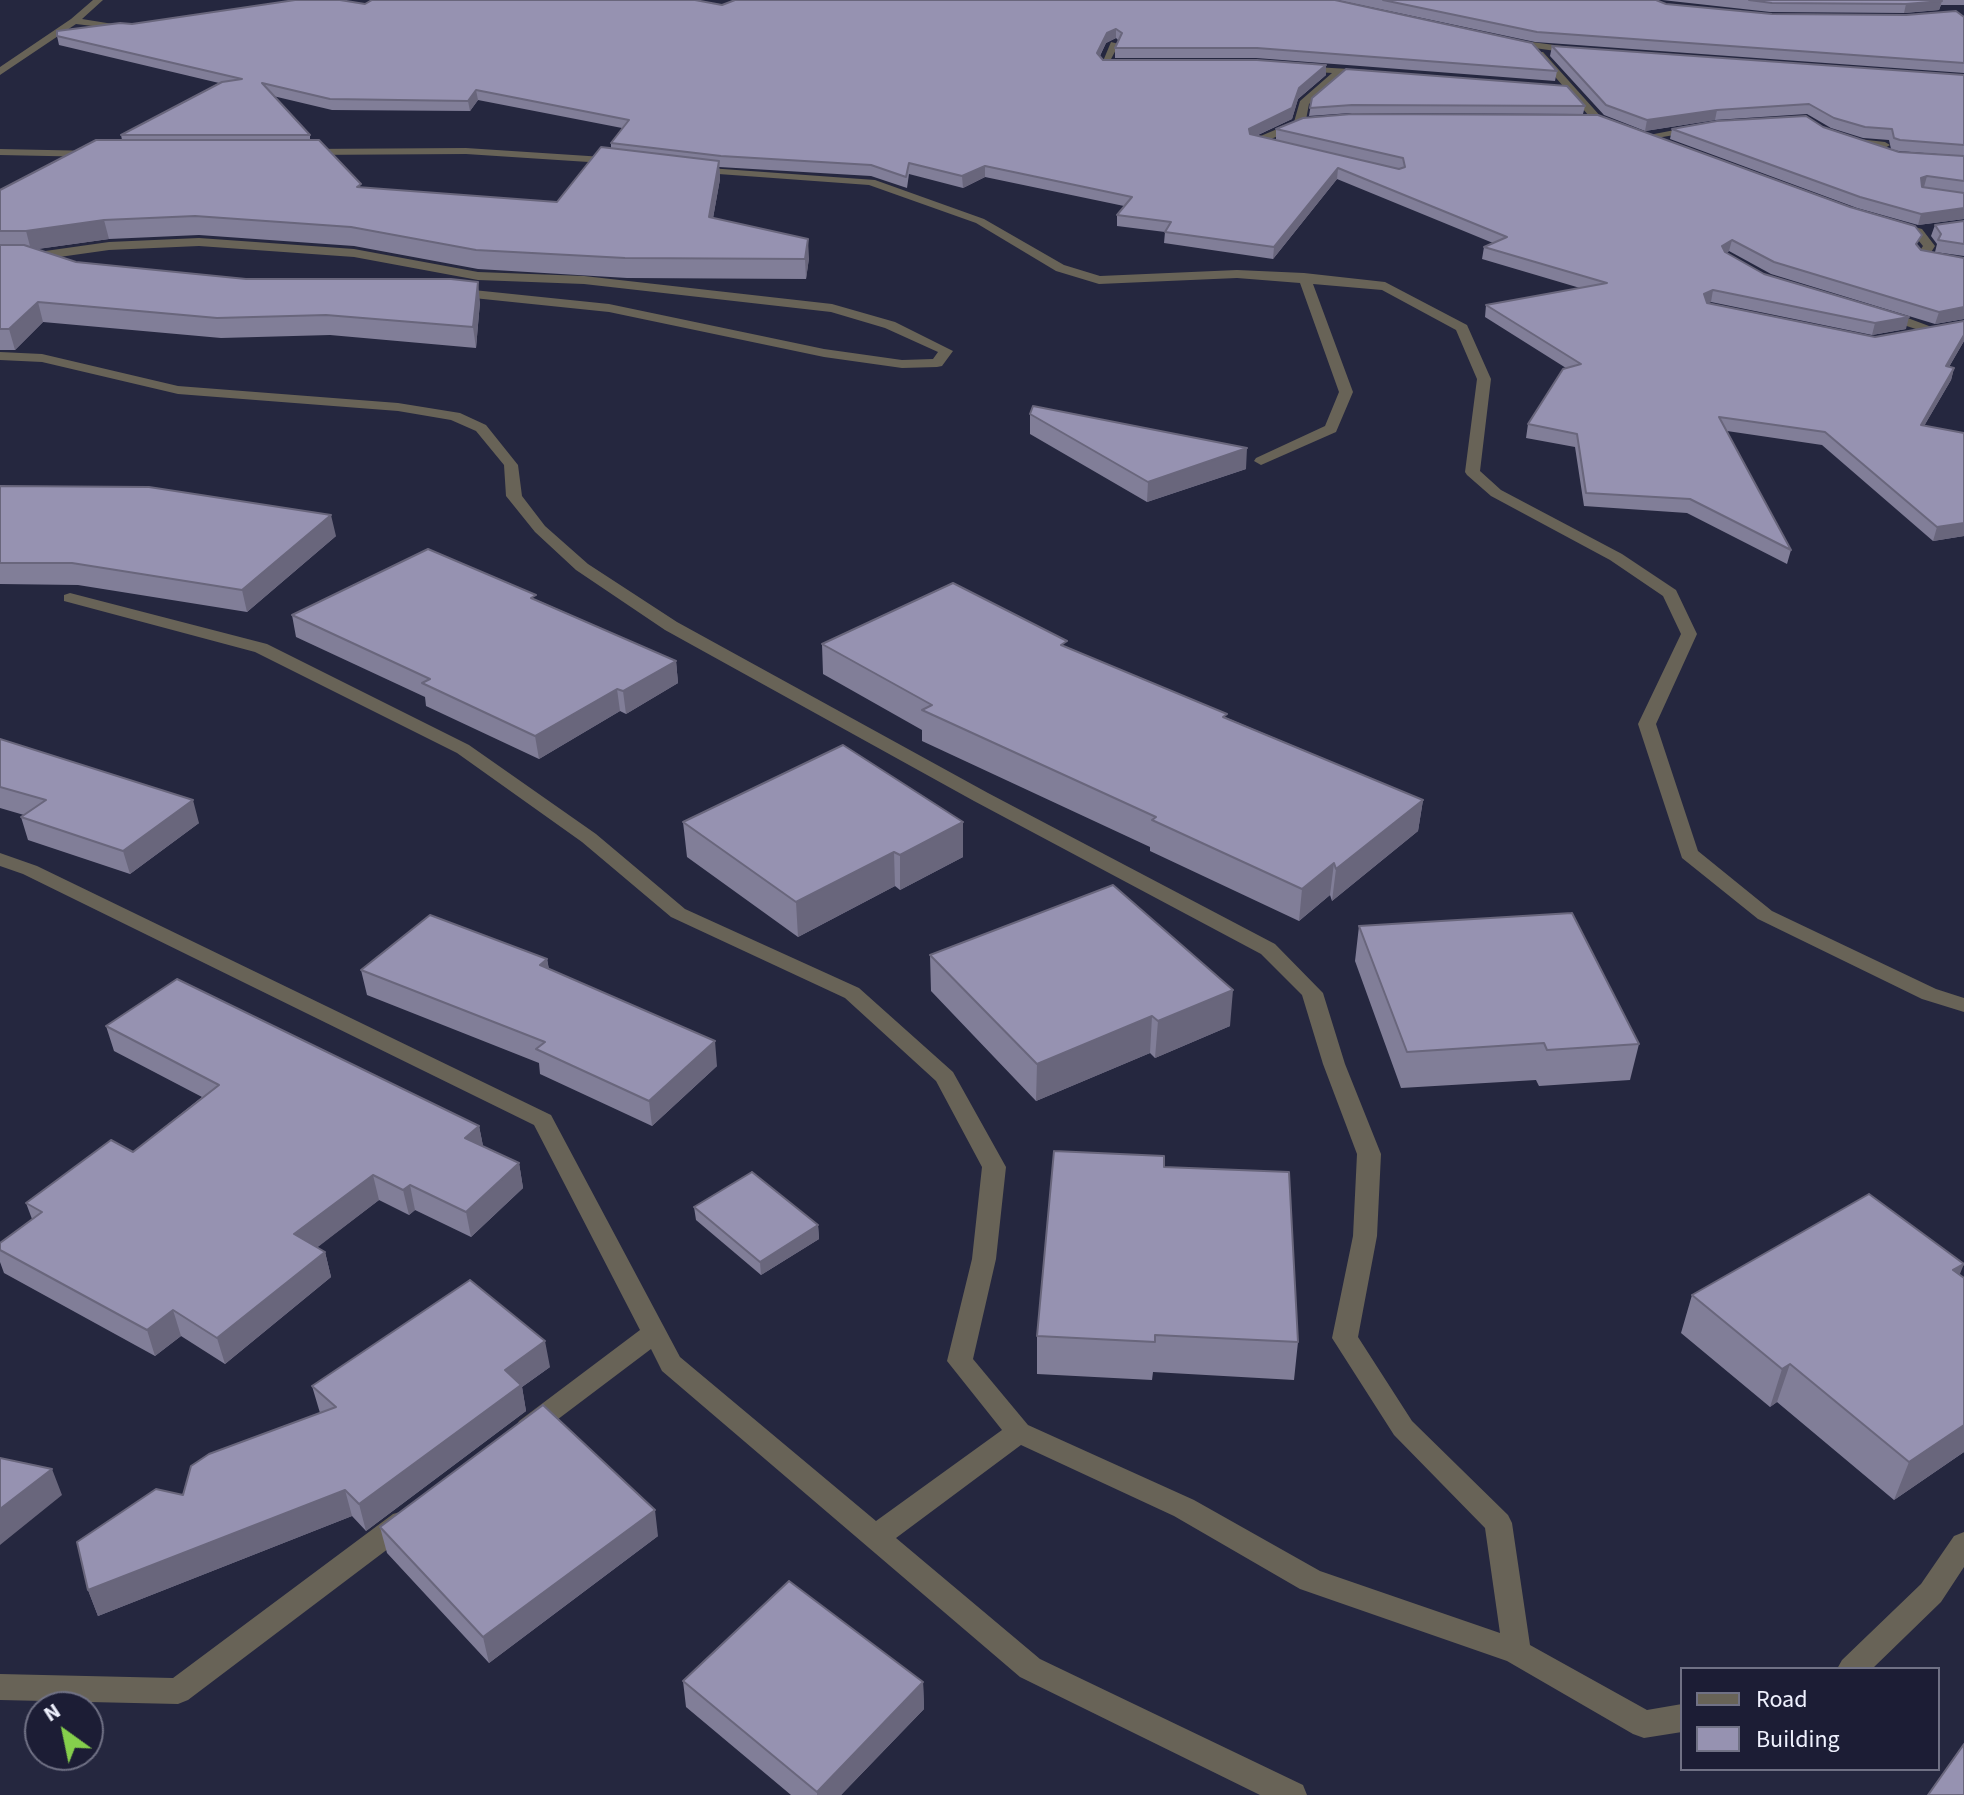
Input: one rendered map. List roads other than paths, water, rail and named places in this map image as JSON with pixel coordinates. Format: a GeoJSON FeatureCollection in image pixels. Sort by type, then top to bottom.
{"type":"FeatureCollection","features":[{"type":"Feature","properties":{"kind":"street"},"geometry":{"type":"LineString","coordinates":[[0,72],[74,21],[98,0]]}},
{"type":"Feature","properties":{"kind":"street"},"geometry":{"type":"LineString","coordinates":[[74,21],[134,28],[150,26]]}},
{"type":"Feature","properties":{"kind":"street"},"geometry":{"type":"LineString","coordinates":[[1490,38],[1535,48],[1594,52]]}},
{"type":"Feature","properties":{"kind":"street"},"geometry":{"type":"LineString","coordinates":[[1114,44],[1104,64],[1134,64]]}},
{"type":"Feature","properties":{"kind":"street"},"geometry":{"type":"LineString","coordinates":[[1535,48],[1567,88],[1603,122],[1567,119]]}},
{"type":"Feature","properties":{"kind":"street"},"geometry":{"type":"LineString","coordinates":[[1285,67],[1386,75]]}},
{"type":"Feature","properties":{"kind":"street"},"geometry":{"type":"LineString","coordinates":[[1299,123],[1304,103],[1341,71]]}},
{"type":"Feature","properties":{"kind":"street"},"geometry":{"type":"LineString","coordinates":[[1552,87],[1567,88]]}},
{"type":"Feature","properties":{"kind":"street"},"geometry":{"type":"LineString","coordinates":[[1281,148],[1255,142],[1299,123],[1312,122]]}},
{"type":"Feature","properties":{"kind":"street"},"geometry":{"type":"LineString","coordinates":[[1669,147],[1638,135],[1701,128]]}},
{"type":"Feature","properties":{"kind":"street"},"geometry":{"type":"LineString","coordinates":[[1838,137],[1896,157]]}},
{"type":"Feature","properties":{"kind":"street"},"geometry":{"type":"LineString","coordinates":[[1861,144],[1885,145]]}},
{"type":"Feature","properties":{"kind":"street"},"geometry":{"type":"LineString","coordinates":[[294,153],[466,151],[631,162]]}},
{"type":"Feature","properties":{"kind":"street"},"geometry":{"type":"LineString","coordinates":[[0,152],[106,154]]}},
{"type":"Feature","properties":{"kind":"street"},"geometry":{"type":"LineString","coordinates":[[676,168],[871,182],[980,221],[1060,268],[1099,280],[1237,274],[1304,277],[1385,286],[1462,328],[1484,379],[1472,472],[1496,493],[1616,557],[1670,593],[1689,634],[1647,724],[1689,854],[1765,915],[1929,994],[1964,1005]]}},
{"type":"Feature","properties":{"kind":"street"},"geometry":{"type":"LineString","coordinates":[[1891,224],[1924,231],[1929,246],[1922,256],[1964,263]]}},
{"type":"Feature","properties":{"kind":"street"},"geometry":{"type":"LineString","coordinates":[[0,257],[31,257],[109,246],[199,242],[354,253],[478,276],[584,280],[832,308],[890,325],[946,351],[937,363],[902,364],[824,353],[609,308],[439,292]]}},
{"type":"Feature","properties":{"kind":"street"},"geometry":{"type":"LineString","coordinates":[[31,257],[56,266]]}},
{"type":"Feature","properties":{"kind":"street"},"geometry":{"type":"LineString","coordinates":[[454,292],[478,276]]}},
{"type":"Feature","properties":{"kind":"street"},"geometry":{"type":"LineString","coordinates":[[1261,461],[1331,429],[1346,392],[1304,277]]}},
{"type":"Feature","properties":{"kind":"street"},"geometry":{"type":"LineString","coordinates":[[1873,311],[1930,329]]}},
{"type":"Feature","properties":{"kind":"street"},"geometry":{"type":"LineString","coordinates":[[1901,336],[1945,328]]}},
{"type":"Feature","properties":{"kind":"street"},"geometry":{"type":"LineString","coordinates":[[0,356],[42,358],[178,390],[398,407],[455,416],[481,428],[511,465],[514,496],[540,529],[582,567],[671,626],[981,797],[1268,949],[1312,993],[1334,1064],[1369,1154],[1365,1236],[1345,1338],[1403,1428],[1498,1523],[1517,1652]]}},
{"type":"Feature","properties":{"kind":"street"},"geometry":{"type":"LineString","coordinates":[[70,598],[261,648],[463,749],[589,838],[678,913],[852,993],[945,1077],[994,1167],[984,1259],[960,1361],[1019,1432],[1184,1508],[1310,1580],[1517,1652],[1644,1724],[1680,1718]]}},
{"type":"Feature","properties":{"kind":"street"},"geometry":{"type":"LineString","coordinates":[[0,859],[44,877],[543,1120],[671,1364],[1030,1668],[1292,1795]]}},
{"type":"Feature","properties":{"kind":"street"},"geometry":{"type":"LineString","coordinates":[[504,1446],[654,1333]]}},
{"type":"Feature","properties":{"kind":"street"},"geometry":{"type":"LineString","coordinates":[[874,1538],[1019,1432]]}},
{"type":"Feature","properties":{"kind":"street"},"geometry":{"type":"LineString","coordinates":[[0,1687],[178,1691],[429,1503]]}},
{"type":"Feature","properties":{"kind":"street"},"geometry":{"type":"LineString","coordinates":[[1854,1667],[1931,1593],[1964,1544]]}}]}
